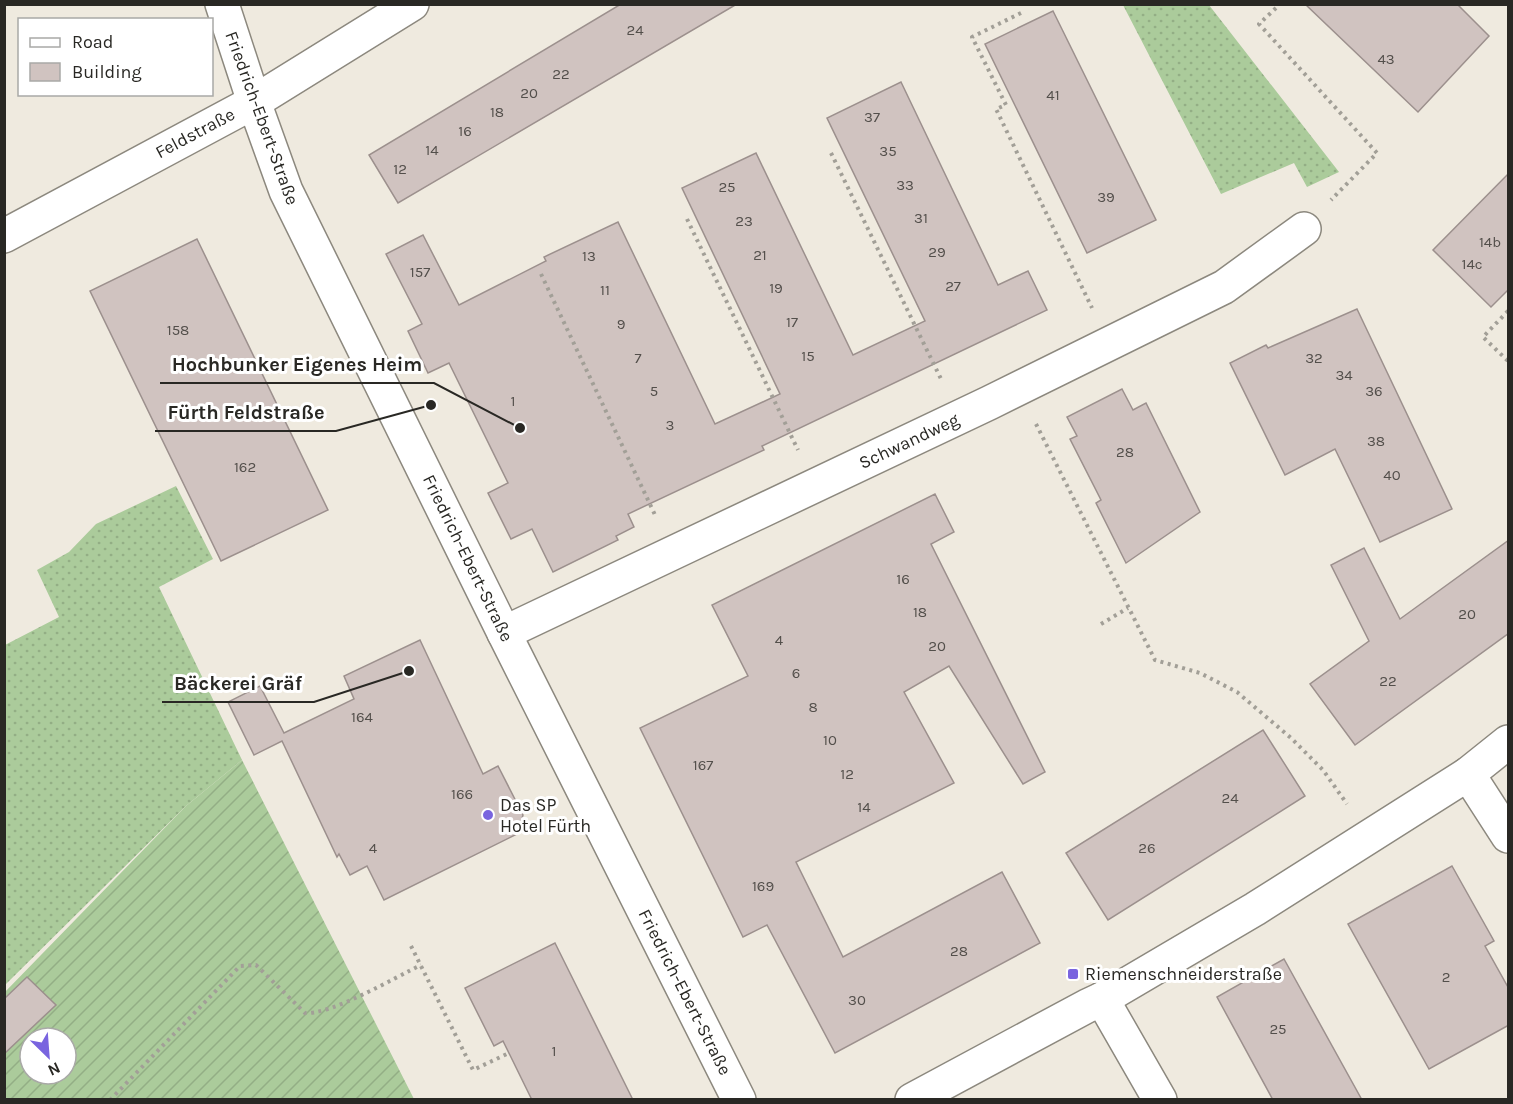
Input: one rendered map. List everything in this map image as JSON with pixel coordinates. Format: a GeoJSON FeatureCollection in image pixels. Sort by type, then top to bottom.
{"type":"FeatureCollection","features":[{"type":"Feature","properties":{"kind":"street","name":"Friedrich-Ebert-Straße"},"geometry":{"type":"LineString","coordinates":[[222,4],[286,191],[504,633],[739,1100]]}},
{"type":"Feature","properties":{"kind":"street","name":"Feldstraße"},"geometry":{"type":"LineString","coordinates":[[4,236],[254,102],[412,4]]}},
{"type":"Feature","properties":{"kind":"street","name":"Schwandweg"},"geometry":{"type":"LineString","coordinates":[[504,633],[959,417],[1224,287],[1304,229]]}},
{"type":"Feature","properties":{"kind":"street"},"geometry":{"type":"LineString","coordinates":[[912,1100],[1102,999],[1255,909],[1468,774],[1509,742]]}},
{"type":"Feature","properties":{"kind":"street"},"geometry":{"type":"LineString","coordinates":[[1468,774],[1509,836]]}},
{"type":"Feature","properties":{"kind":"street"},"geometry":{"type":"LineString","coordinates":[[1102,999],[1160,1100]]}},
{"type":"Feature","properties":{"kind":"path"},"geometry":{"type":"LineString","coordinates":[[1276,8],[1259,24],[1377,153],[1304,229]]}},
{"type":"Feature","properties":{"kind":"path"},"geometry":{"type":"LineString","coordinates":[[1021,13],[972,37],[1006,105],[996,109],[1109,344]]}},
{"type":"Feature","properties":{"kind":"path"},"geometry":{"type":"LineString","coordinates":[[831,153],[959,417]]}},
{"type":"Feature","properties":{"kind":"path"},"geometry":{"type":"LineString","coordinates":[[687,219],[815,486]]}},
{"type":"Feature","properties":{"kind":"path"},"geometry":{"type":"LineString","coordinates":[[541,274],[673,553]]}},
{"type":"Feature","properties":{"kind":"path"},"geometry":{"type":"LineString","coordinates":[[1509,311],[1483,337],[1509,361]]}},
{"type":"Feature","properties":{"kind":"path"},"geometry":{"type":"LineString","coordinates":[[1018,388],[1155,660],[1200,673],[1238,692],[1291,738],[1323,770],[1370,836]]}},
{"type":"Feature","properties":{"kind":"path"},"geometry":{"type":"LineString","coordinates":[[1101,624],[1128,609]]}},
{"type":"Feature","properties":{"kind":"path"},"geometry":{"type":"LineString","coordinates":[[411,946],[473,1070],[509,1053]]}},
{"type":"Feature","properties":{"kind":"path"},"geometry":{"type":"LineString","coordinates":[[110,1100],[240,966],[256,965],[305,1013],[314,1014],[331,1009],[420,964]]}},
{"type":"Feature","properties":{"kind":"green space"},"geometry":{"type":"Polygon","coordinates":[[[1123,5],[1209,5],[1339,172],[1307,187],[1294,163],[1221,194],[1123,5]]]}},
{"type":"Feature","properties":{"kind":"green space"},"geometry":{"type":"Polygon","coordinates":[[[176,486],[213,559],[159,587],[242,760],[186,806],[5,985],[5,645],[59,617],[37,570],[69,552],[96,524],[176,486]]]}},
{"type":"Feature","properties":{"kind":"green space"},"geometry":{"type":"Polygon","coordinates":[[[242,760],[414,1099],[5,1099],[4,993],[186,806],[242,760]]]}},
{"type":"Feature","properties":{"kind":"building"},"geometry":{"type":"Polygon","coordinates":[[[621,4],[737,4],[398,203],[369,155],[621,4]]]}},
{"type":"Feature","properties":{"kind":"building"},"geometry":{"type":"Polygon","coordinates":[[[1305,4],[1457,4],[1489,36],[1418,112],[1305,4]]]}},
{"type":"Feature","properties":{"kind":"building"},"geometry":{"type":"Polygon","coordinates":[[[1053,11],[1156,220],[1087,253],[985,44],[1053,11]]]}},
{"type":"Feature","properties":{"kind":"building"},"geometry":{"type":"Polygon","coordinates":[[[901,82],[998,285],[1028,271],[1047,310],[762,446],[764,450],[628,514],[634,527],[616,536],[618,540],[553,572],[532,529],[511,539],[488,493],[508,483],[449,363],[428,373],[408,331],[422,324],[386,254],[423,235],[459,305],[546,261],[544,257],[618,222],[715,424],[780,394],[682,188],[756,153],[853,355],[925,321],[827,118],[901,82]]]}},
{"type":"Feature","properties":{"kind":"building"},"geometry":{"type":"Polygon","coordinates":[[[1509,173],[1509,289],[1491,307],[1433,250],[1509,173]]]}},
{"type":"Feature","properties":{"kind":"building"},"geometry":{"type":"Polygon","coordinates":[[[197,239],[328,510],[221,561],[90,291],[197,239]]]}},
{"type":"Feature","properties":{"kind":"building"},"geometry":{"type":"Polygon","coordinates":[[[1357,309],[1452,509],[1380,542],[1335,449],[1285,475],[1230,363],[1266,345],[1268,348],[1357,309]]]}},
{"type":"Feature","properties":{"kind":"building"},"geometry":{"type":"Polygon","coordinates":[[[1122,389],[1133,410],[1146,403],[1200,512],[1126,563],[1096,503],[1101,500],[1070,439],[1077,436],[1067,417],[1122,389]]]}},
{"type":"Feature","properties":{"kind":"building"},"geometry":{"type":"Polygon","coordinates":[[[935,494],[954,532],[931,544],[1045,772],[1023,784],[949,666],[904,692],[954,783],[796,862],[843,957],[1002,872],[1040,943],[835,1053],[767,925],[743,937],[640,728],[748,676],[712,605],[935,494]]]}},
{"type":"Feature","properties":{"kind":"building"},"geometry":{"type":"Polygon","coordinates":[[[1509,540],[1509,633],[1355,745],[1310,684],[1369,641],[1331,565],[1364,548],[1400,619],[1509,540]]]}},
{"type":"Feature","properties":{"kind":"building"},"geometry":{"type":"Polygon","coordinates":[[[420,640],[483,774],[498,766],[523,815],[517,834],[384,900],[367,866],[350,875],[339,854],[337,857],[282,741],[254,755],[228,702],[260,686],[284,733],[354,699],[344,676],[420,640]]]}},
{"type":"Feature","properties":{"kind":"building"},"geometry":{"type":"Polygon","coordinates":[[[1263,730],[1305,796],[1108,920],[1066,853],[1263,730]]]}},
{"type":"Feature","properties":{"kind":"building"},"geometry":{"type":"Polygon","coordinates":[[[1452,866],[1494,941],[1485,946],[1509,989],[1509,1025],[1429,1069],[1348,924],[1452,866]]]}},
{"type":"Feature","properties":{"kind":"building"},"geometry":{"type":"Polygon","coordinates":[[[555,943],[633,1100],[532,1100],[503,1041],[494,1046],[465,988],[555,943]]]}},
{"type":"Feature","properties":{"kind":"building"},"geometry":{"type":"Polygon","coordinates":[[[1284,959],[1362,1100],[1273,1100],[1217,997],[1284,959]]]}},
{"type":"Feature","properties":{"kind":"building"},"geometry":{"type":"Polygon","coordinates":[[[27,977],[56,1005],[34,1026],[18,1026],[18,1041],[4,1054],[4,999],[27,977]]]}},
{"type":"Feature","properties":{"kind":"place","name":"Fürth Feldstraße"},"geometry":{"type":"Point","coordinates":[431,405]}},
{"type":"Feature","properties":{"kind":"place","name":"Hochbunker Eigenes Heim"},"geometry":{"type":"Point","coordinates":[520,428]}},
{"type":"Feature","properties":{"kind":"place","name":"Bäckerei Gräf"},"geometry":{"type":"Point","coordinates":[409,671]}},
{"type":"Feature","properties":{"kind":"place","name":"Das SP Hotel Fürth"},"geometry":{"type":"Point","coordinates":[488,815]}},
{"type":"Feature","properties":{"kind":"place","name":"Riemenschneiderstraße"},"geometry":{"type":"Point","coordinates":[1073,974]}}]}
